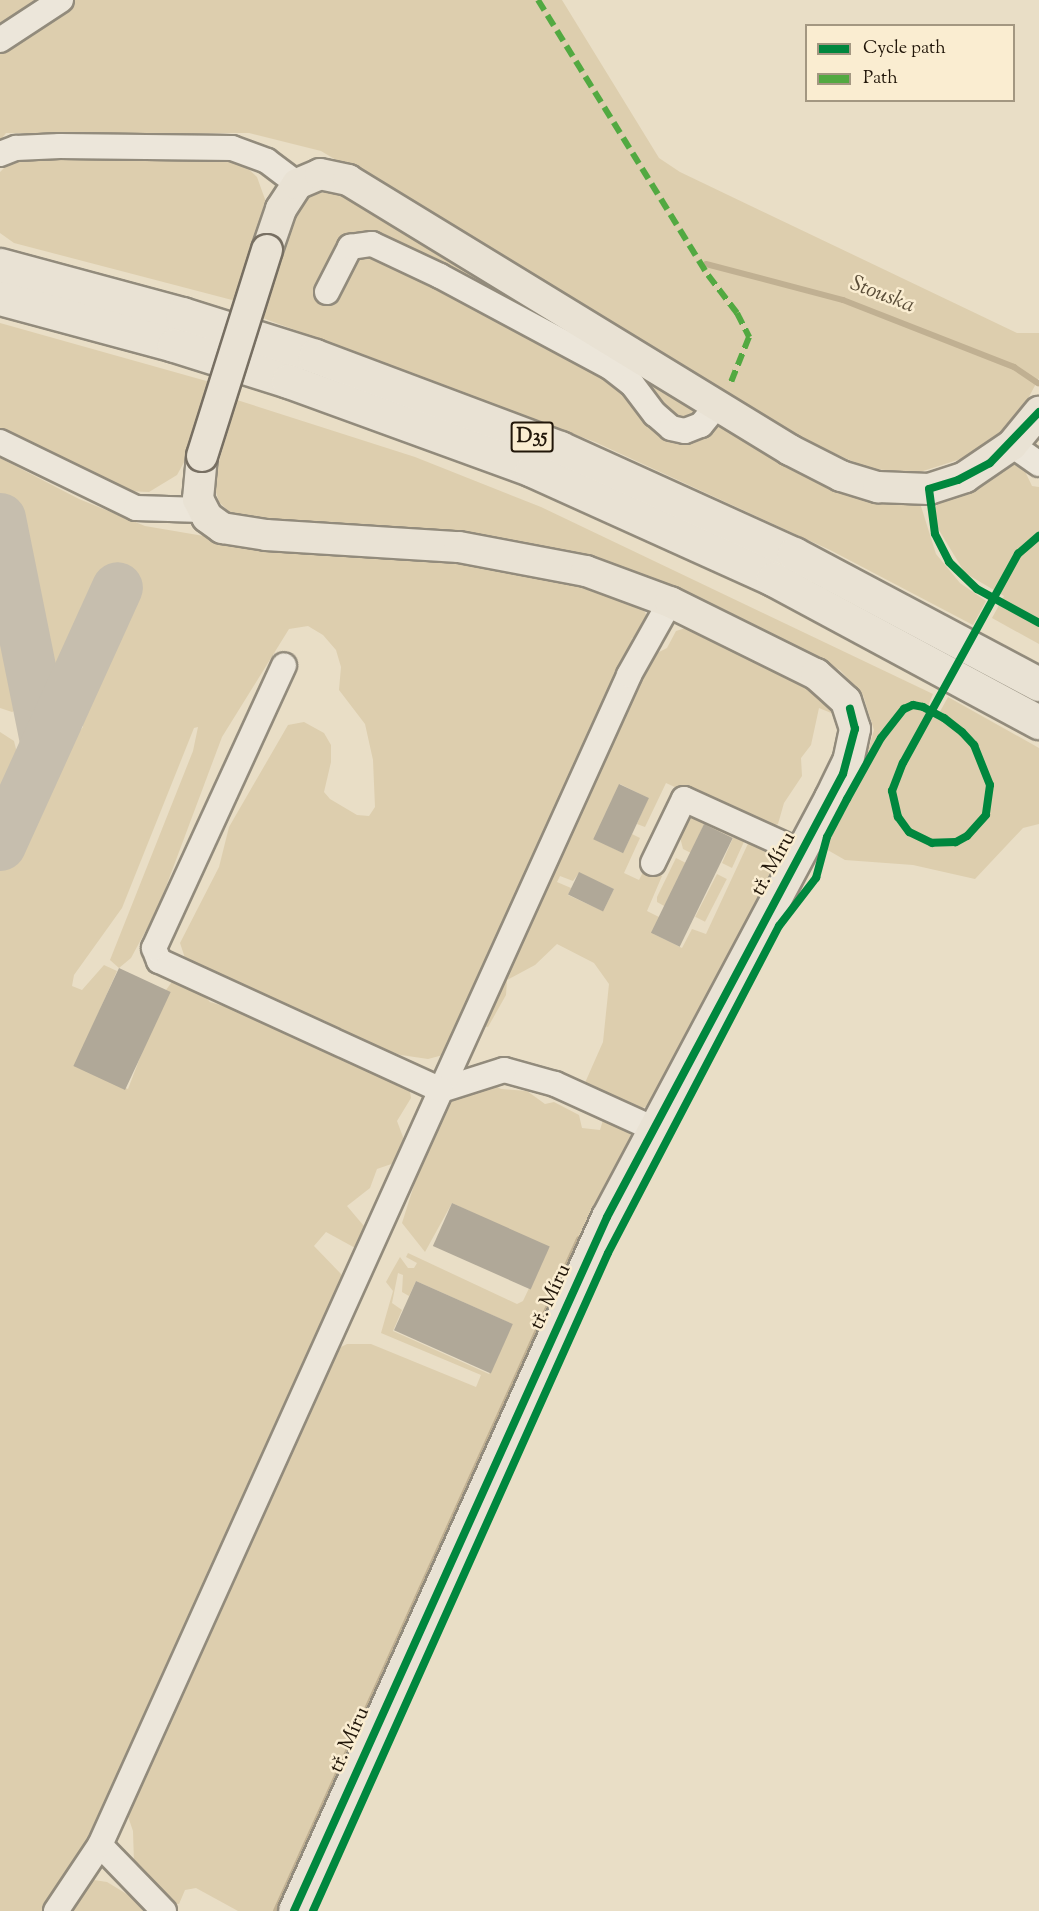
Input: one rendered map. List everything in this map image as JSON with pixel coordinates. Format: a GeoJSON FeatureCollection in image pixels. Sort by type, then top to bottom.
{"type":"FeatureCollection","features":[{"type":"Feature","properties":{"kind":"highway","name":"D35"},"geometry":{"type":"LineString","coordinates":[[0,265],[182,314],[315,356],[560,448],[794,554],[1039,684]]}},
{"type":"Feature","properties":{"kind":"highway","name":"D35"},"geometry":{"type":"LineString","coordinates":[[0,298],[174,345],[288,381],[532,470],[773,579],[1039,722]]}},
{"type":"Feature","properties":{"kind":"main road"},"geometry":{"type":"LineString","coordinates":[[670,602],[610,579],[546,560],[431,544],[240,532],[215,525],[202,510],[196,491],[202,456],[281,209],[297,184],[320,174],[359,185],[717,405],[828,470],[887,488],[929,489],[958,480],[990,463],[1012,445],[1039,412]]}},
{"type":"Feature","properties":{"kind":"main road","name":"tř. Míru"},"geometry":{"type":"LineString","coordinates":[[294,1911],[410,1649],[652,1128],[848,762],[855,729],[850,709],[837,690],[816,674],[670,602]]}},
{"type":"Feature","properties":{"kind":"lane"},"geometry":{"type":"LineString","coordinates":[[0,40],[61,0]]}},
{"type":"Feature","properties":{"kind":"lane"},"geometry":{"type":"LineString","coordinates":[[0,154],[16,148],[60,146],[232,148],[267,161],[297,184]]}},
{"type":"Feature","properties":{"kind":"lane"},"geometry":{"type":"LineString","coordinates":[[327,292],[350,247],[372,244],[440,276],[610,367],[632,384],[655,414],[671,428],[685,431],[701,425],[717,405]]}},
{"type":"Feature","properties":{"kind":"lane"},"geometry":{"type":"LineString","coordinates":[[0,442],[136,508],[202,510]]}},
{"type":"Feature","properties":{"kind":"lane"},"geometry":{"type":"LineString","coordinates":[[1012,445],[1039,464]]}},
{"type":"Feature","properties":{"kind":"lane"},"geometry":{"type":"LineString","coordinates":[[56,1911],[100,1845],[629,675],[670,602]]}},
{"type":"Feature","properties":{"kind":"lane"},"geometry":{"type":"LineString","coordinates":[[284,665],[154,948],[159,962],[441,1090],[504,1070],[555,1084],[652,1128]]}},
{"type":"Feature","properties":{"kind":"lane"},"geometry":{"type":"LineString","coordinates":[[653,863],[684,799],[801,852]]}},
{"type":"Feature","properties":{"kind":"lane"},"geometry":{"type":"LineString","coordinates":[[100,1845],[164,1911]]}},
{"type":"Feature","properties":{"kind":"shaded area"},"geometry":{"type":"Polygon","coordinates":[[[0,0],[562,0],[659,158],[680,172],[1017,333],[1039,333],[1039,378],[1023,408],[999,437],[967,457],[920,472],[869,469],[804,439],[321,151],[249,133],[6,133],[0,141],[0,0]]]}},
{"type":"Feature","properties":{"kind":"shaded area"},"geometry":{"type":"Polygon","coordinates":[[[24,156],[130,160],[221,157],[244,165],[257,177],[266,202],[236,301],[14,243],[0,233],[0,172],[13,159],[24,156]]]}},
{"type":"Feature","properties":{"kind":"shaded area"},"geometry":{"type":"Polygon","coordinates":[[[335,190],[885,501],[920,503],[936,554],[960,583],[986,601],[973,625],[830,550],[595,442],[260,317],[291,219],[310,195],[335,190]]]}},
{"type":"Feature","properties":{"kind":"shaded area"},"geometry":{"type":"Polygon","coordinates":[[[0,323],[210,382],[188,455],[177,475],[149,492],[126,491],[0,429],[0,323]]]}},
{"type":"Feature","properties":{"kind":"shaded area"},"geometry":{"type":"Polygon","coordinates":[[[237,400],[415,457],[541,507],[933,694],[925,713],[937,717],[948,697],[1039,748],[1039,824],[1023,828],[975,879],[913,865],[845,860],[819,845],[868,751],[874,730],[863,695],[840,670],[653,578],[586,556],[459,533],[236,518],[219,502],[213,482],[237,400]]]}},
{"type":"Feature","properties":{"kind":"shaded area"},"geometry":{"type":"Polygon","coordinates":[[[0,458],[79,499],[145,526],[239,542],[535,569],[641,605],[649,620],[640,634],[631,639],[637,641],[644,671],[655,654],[667,648],[676,631],[692,626],[803,682],[836,715],[819,708],[811,745],[801,758],[802,776],[784,803],[778,824],[766,829],[666,783],[645,827],[637,824],[648,798],[620,784],[594,839],[623,853],[632,834],[640,838],[624,873],[639,880],[645,868],[662,876],[647,911],[661,918],[654,934],[682,948],[692,929],[706,934],[752,835],[777,846],[784,859],[651,1105],[636,1110],[584,1085],[603,1042],[609,984],[594,963],[557,944],[535,965],[507,980],[506,995],[488,1027],[479,1026],[443,1055],[428,1059],[401,1055],[354,1039],[324,1020],[316,1020],[186,961],[180,943],[219,867],[229,827],[288,725],[304,722],[324,733],[331,745],[331,762],[324,792],[330,799],[357,815],[369,816],[375,807],[373,760],[365,724],[339,690],[341,667],[336,650],[323,635],[308,626],[289,629],[222,737],[158,908],[131,958],[119,968],[110,960],[193,751],[198,727],[194,728],[122,908],[74,975],[72,986],[82,990],[104,965],[117,971],[75,1066],[128,1089],[166,990],[174,979],[201,992],[210,1002],[261,1017],[276,1030],[323,1046],[409,1086],[411,1098],[397,1121],[403,1137],[403,1160],[377,1169],[370,1188],[347,1206],[369,1232],[368,1255],[326,1232],[314,1246],[341,1274],[344,1284],[101,1811],[49,1911],[0,1911],[0,854],[20,807],[83,727],[81,716],[94,676],[126,599],[125,592],[115,582],[105,587],[88,635],[50,702],[19,527],[0,499],[0,458]],[[579,873],[573,881],[560,876],[557,882],[571,888],[568,895],[603,911],[614,889],[579,873]]]}},
{"type":"Feature","properties":{"kind":"shaded area"},"geometry":{"type":"Polygon","coordinates":[[[1015,461],[1021,463],[1032,486],[1039,487],[1039,644],[992,618],[1004,596],[965,573],[937,527],[935,508],[940,500],[1015,461]]]}},
{"type":"Feature","properties":{"kind":"shaded area"},"geometry":{"type":"Polygon","coordinates":[[[0,602],[19,709],[12,712],[0,708],[0,602]]]}},
{"type":"Feature","properties":{"kind":"shaded area"},"geometry":{"type":"Polygon","coordinates":[[[0,732],[14,741],[19,761],[24,763],[15,775],[17,778],[0,787],[0,732]]]}},
{"type":"Feature","properties":{"kind":"shaded area"},"geometry":{"type":"Polygon","coordinates":[[[693,815],[748,833],[732,868],[722,863],[733,838],[704,824],[691,853],[683,849],[680,837],[693,815]]]}},
{"type":"Feature","properties":{"kind":"shaded area"},"geometry":{"type":"Polygon","coordinates":[[[676,858],[686,863],[666,907],[657,902],[657,897],[676,858]]]}},
{"type":"Feature","properties":{"kind":"shaded area"},"geometry":{"type":"Polygon","coordinates":[[[717,874],[727,879],[705,922],[695,917],[717,874]]]}},
{"type":"Feature","properties":{"kind":"shaded area"},"geometry":{"type":"Polygon","coordinates":[[[487,1081],[501,1089],[527,1091],[545,1104],[554,1102],[579,1115],[582,1128],[600,1130],[603,1120],[592,1111],[627,1127],[633,1141],[285,1911],[238,1911],[196,1888],[185,1890],[179,1904],[170,1904],[134,1863],[133,1831],[124,1805],[337,1349],[347,1344],[371,1344],[476,1387],[481,1375],[381,1333],[393,1291],[386,1282],[400,1257],[408,1268],[414,1268],[417,1263],[406,1257],[408,1253],[517,1304],[523,1301],[548,1248],[452,1203],[425,1252],[402,1223],[422,1160],[447,1103],[487,1081]],[[398,1273],[392,1303],[402,1310],[393,1331],[489,1374],[512,1324],[416,1281],[409,1296],[402,1292],[403,1275],[398,1273]]]}},
{"type":"Feature","properties":{"kind":"shaded area"},"geometry":{"type":"Polygon","coordinates":[[[84,1881],[107,1882],[130,1896],[144,1911],[61,1911],[84,1881]]]}},
{"type":"Feature","properties":{"kind":"building"},"geometry":{"type":"Polygon","coordinates":[[[619,784],[649,798],[623,853],[593,839],[619,784]]]}},
{"type":"Feature","properties":{"kind":"building"},"geometry":{"type":"Polygon","coordinates":[[[704,824],[733,838],[680,947],[651,933],[704,824]]]}},
{"type":"Feature","properties":{"kind":"building"},"geometry":{"type":"Polygon","coordinates":[[[579,872],[614,889],[603,912],[568,894],[579,872]]]}},
{"type":"Feature","properties":{"kind":"building"},"geometry":{"type":"Polygon","coordinates":[[[119,968],[171,992],[125,1090],[73,1066],[119,968]]]}},
{"type":"Feature","properties":{"kind":"building"},"geometry":{"type":"Polygon","coordinates":[[[452,1203],[550,1247],[531,1289],[433,1246],[452,1203]]]}},
{"type":"Feature","properties":{"kind":"building"},"geometry":{"type":"Polygon","coordinates":[[[416,1281],[513,1324],[491,1373],[394,1330],[416,1281]]]}},
{"type":"Feature","properties":{"kind":"waterway","name":"Stouska"},"geometry":{"type":"LineString","coordinates":[[706,264],[843,300],[1014,367],[1038,383]]}},
{"type":"Feature","properties":{"kind":"waterway"},"geometry":{"type":"LineString","coordinates":[[276,1911],[579,1239]]}},
{"type":"Feature","properties":{"kind":"taxiway"},"geometry":{"type":"LineString","coordinates":[[0,518],[45,742]]}},
{"type":"Feature","properties":{"kind":"taxiway"},"geometry":{"type":"LineString","coordinates":[[0,845],[117,587]]}},
{"type":"Feature","properties":{"kind":"marked path"},"geometry":{"type":"LineString","coordinates":[[538,0],[708,275],[737,313],[749,337],[731,382]]}},
{"type":"Feature","properties":{"kind":"cycle path"},"geometry":{"type":"LineString","coordinates":[[1039,412],[990,463],[958,480],[929,489],[935,534],[949,562],[977,589],[1039,623]]}},
{"type":"Feature","properties":{"kind":"cycle path"},"geometry":{"type":"LineString","coordinates":[[313,1911],[608,1253],[779,926],[816,878],[827,837],[847,799],[881,738],[904,709],[913,705],[923,707],[944,718],[974,745],[990,785],[986,815],[967,836],[956,842],[932,843],[909,832],[898,817],[892,791],[903,763],[1018,554],[1039,536]]}},
{"type":"Feature","properties":{"kind":"cycle path"},"geometry":{"type":"LineString","coordinates":[[294,1911],[607,1217],[843,774],[855,729],[850,709]]}}]}
